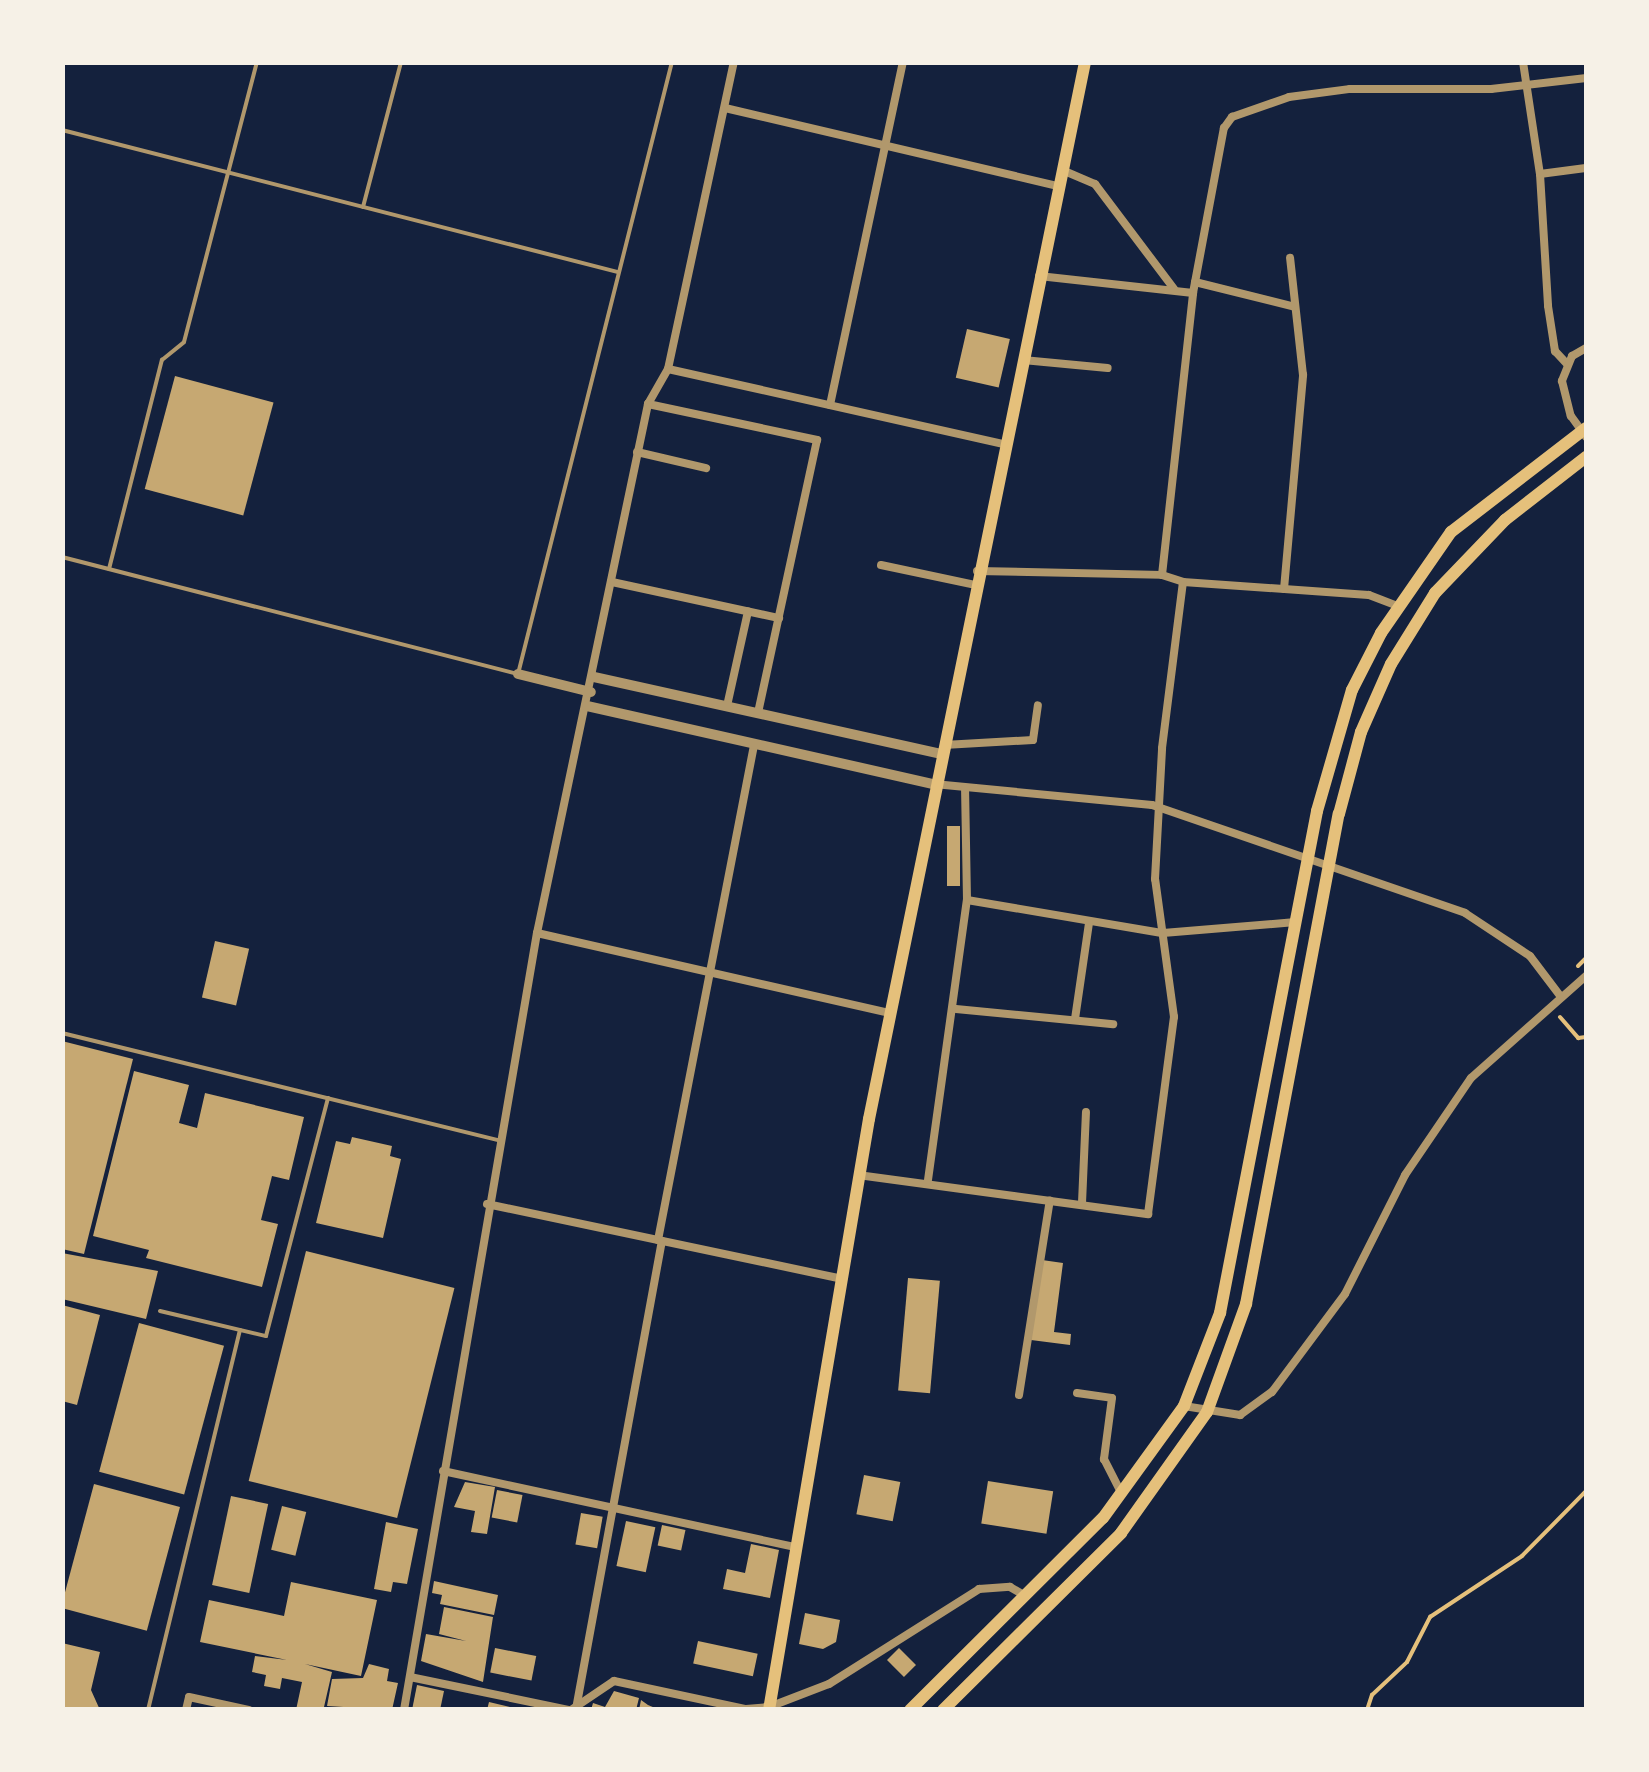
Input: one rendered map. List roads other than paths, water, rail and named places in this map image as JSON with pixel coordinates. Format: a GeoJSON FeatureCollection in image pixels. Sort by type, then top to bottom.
{"type":"FeatureCollection","features":[{"type":"Feature","properties":{"kind":"main road"},"geometry":{"type":"LineString","coordinates":[[769,1708],[798,1548],[838,1278],[934,784],[1085,62]]}},
{"type":"Feature","properties":{"kind":"main road"},"geometry":{"type":"LineString","coordinates":[[910,1710],[1123,1494],[1184,1406],[1220,1314],[1307,861],[1336,735],[1398,606],[1451,532],[1585,432]]}},
{"type":"Feature","properties":{"kind":"main road"},"geometry":{"type":"LineString","coordinates":[[943,1710],[1122,1534],[1207,1412],[1246,1304],[1329,869],[1361,732],[1410,631],[1477,545],[1586,457]]}},
{"type":"Feature","properties":{"kind":"street"},"geometry":{"type":"LineString","coordinates":[[404,1710],[487,1204],[537,933],[591,692],[637,452],[648,404],[668,368],[734,62]]}},
{"type":"Feature","properties":{"kind":"street"},"geometry":{"type":"LineString","coordinates":[[830,405],[903,62]]}},
{"type":"Feature","properties":{"kind":"street"},"geometry":{"type":"LineString","coordinates":[[1523,62],[1540,174],[1548,306],[1555,351],[1567,364]]}},
{"type":"Feature","properties":{"kind":"street"},"geometry":{"type":"LineString","coordinates":[[1162,575],[1193,293],[1224,128],[1245,108],[1350,89],[1528,86],[1586,78]]}},
{"type":"Feature","properties":{"kind":"street"},"geometry":{"type":"LineString","coordinates":[[725,108],[1058,186]]}},
{"type":"Feature","properties":{"kind":"street"},"geometry":{"type":"LineString","coordinates":[[1540,174],[1586,168]]}},
{"type":"Feature","properties":{"kind":"street"},"geometry":{"type":"LineString","coordinates":[[1062,170],[1095,184],[1174,289]]}},
{"type":"Feature","properties":{"kind":"street"},"geometry":{"type":"LineString","coordinates":[[1284,589],[1303,375],[1290,258]]}},
{"type":"Feature","properties":{"kind":"street"},"geometry":{"type":"LineString","coordinates":[[1039,276],[1193,293]]}},
{"type":"Feature","properties":{"kind":"street"},"geometry":{"type":"LineString","coordinates":[[1195,282],[1296,307]]}},
{"type":"Feature","properties":{"kind":"street"},"geometry":{"type":"LineString","coordinates":[[1585,432],[1562,394],[1567,364],[1586,348]]}},
{"type":"Feature","properties":{"kind":"street"},"geometry":{"type":"LineString","coordinates":[[1022,360],[1108,368]]}},
{"type":"Feature","properties":{"kind":"street"},"geometry":{"type":"LineString","coordinates":[[668,368],[1004,444]]}},
{"type":"Feature","properties":{"kind":"street"},"geometry":{"type":"LineString","coordinates":[[648,404],[817,440],[758,714]]}},
{"type":"Feature","properties":{"kind":"street"},"geometry":{"type":"LineString","coordinates":[[637,452],[706,468]]}},
{"type":"Feature","properties":{"kind":"street"},"geometry":{"type":"LineString","coordinates":[[881,566],[976,578],[1162,575],[1183,582],[1370,595],[1398,606]]}},
{"type":"Feature","properties":{"kind":"street"},"geometry":{"type":"LineString","coordinates":[[612,582],[779,618]]}},
{"type":"Feature","properties":{"kind":"street"},"geometry":{"type":"LineString","coordinates":[[858,1175],[928,1180],[1148,1214],[1174,1017],[1155,879],[1183,582]]}},
{"type":"Feature","properties":{"kind":"street"},"geometry":{"type":"LineString","coordinates":[[727,706],[748,611]]}},
{"type":"Feature","properties":{"kind":"street"},"geometry":{"type":"LineString","coordinates":[[518,674],[591,692]]}},
{"type":"Feature","properties":{"kind":"street"},"geometry":{"type":"LineString","coordinates":[[594,677],[941,750],[1033,740],[1038,705]]}},
{"type":"Feature","properties":{"kind":"street"},"geometry":{"type":"LineString","coordinates":[[588,706],[934,784],[1160,808],[1465,913],[1530,956],[1560,997]]}},
{"type":"Feature","properties":{"kind":"street"},"geometry":{"type":"LineString","coordinates":[[573,1709],[615,1508],[708,972],[754,744]]}},
{"type":"Feature","properties":{"kind":"street"},"geometry":{"type":"LineString","coordinates":[[928,1180],[956,1009],[967,900],[965,788]]}},
{"type":"Feature","properties":{"kind":"street"},"geometry":{"type":"LineString","coordinates":[[967,900],[1163,933],[1296,922]]}},
{"type":"Feature","properties":{"kind":"street"},"geometry":{"type":"LineString","coordinates":[[1075,1019],[1089,923]]}},
{"type":"Feature","properties":{"kind":"street"},"geometry":{"type":"LineString","coordinates":[[537,933],[890,1013]]}},
{"type":"Feature","properties":{"kind":"street"},"geometry":{"type":"LineString","coordinates":[[1184,1406],[1240,1416],[1272,1392],[1345,1294],[1404,1175],[1470,1078],[1586,976]]}},
{"type":"Feature","properties":{"kind":"street"},"geometry":{"type":"LineString","coordinates":[[956,1009],[1113,1024]]}},
{"type":"Feature","properties":{"kind":"street"},"geometry":{"type":"LineString","coordinates":[[1082,1203],[1086,1112]]}},
{"type":"Feature","properties":{"kind":"street"},"geometry":{"type":"LineString","coordinates":[[1019,1394],[1050,1200]]}},
{"type":"Feature","properties":{"kind":"street"},"geometry":{"type":"LineString","coordinates":[[487,1204],[838,1278]]}},
{"type":"Feature","properties":{"kind":"street"},"geometry":{"type":"LineString","coordinates":[[1077,1392],[1112,1398],[1104,1459],[1123,1494]]}},
{"type":"Feature","properties":{"kind":"street"},"geometry":{"type":"LineString","coordinates":[[444,1470],[798,1548]]}},
{"type":"Feature","properties":{"kind":"street"},"geometry":{"type":"LineString","coordinates":[[410,1677],[573,1709],[614,1682],[746,1709],[769,1708],[846,1675],[979,1589],[1010,1586],[1025,1596]]}},
{"type":"Feature","properties":{"kind":"street"},"geometry":{"type":"LineString","coordinates":[[186,1710],[189,1696],[250,1710]]}},
{"type":"Feature","properties":{"kind":"lane"},"geometry":{"type":"LineString","coordinates":[[109,569],[162,360],[184,342],[257,62]]}},
{"type":"Feature","properties":{"kind":"lane"},"geometry":{"type":"LineString","coordinates":[[364,206],[401,62]]}},
{"type":"Feature","properties":{"kind":"lane"},"geometry":{"type":"LineString","coordinates":[[62,558],[518,674],[672,62]]}},
{"type":"Feature","properties":{"kind":"lane"},"geometry":{"type":"LineString","coordinates":[[62,130],[618,272]]}},
{"type":"Feature","properties":{"kind":"lane"},"geometry":{"type":"LineString","coordinates":[[62,1032],[498,1140]]}},
{"type":"Feature","properties":{"kind":"lane"},"geometry":{"type":"LineString","coordinates":[[160,1310],[266,1336],[328,1098]]}},
{"type":"Feature","properties":{"kind":"lane"},"geometry":{"type":"LineString","coordinates":[[148,1710],[240,1330]]}}]}
